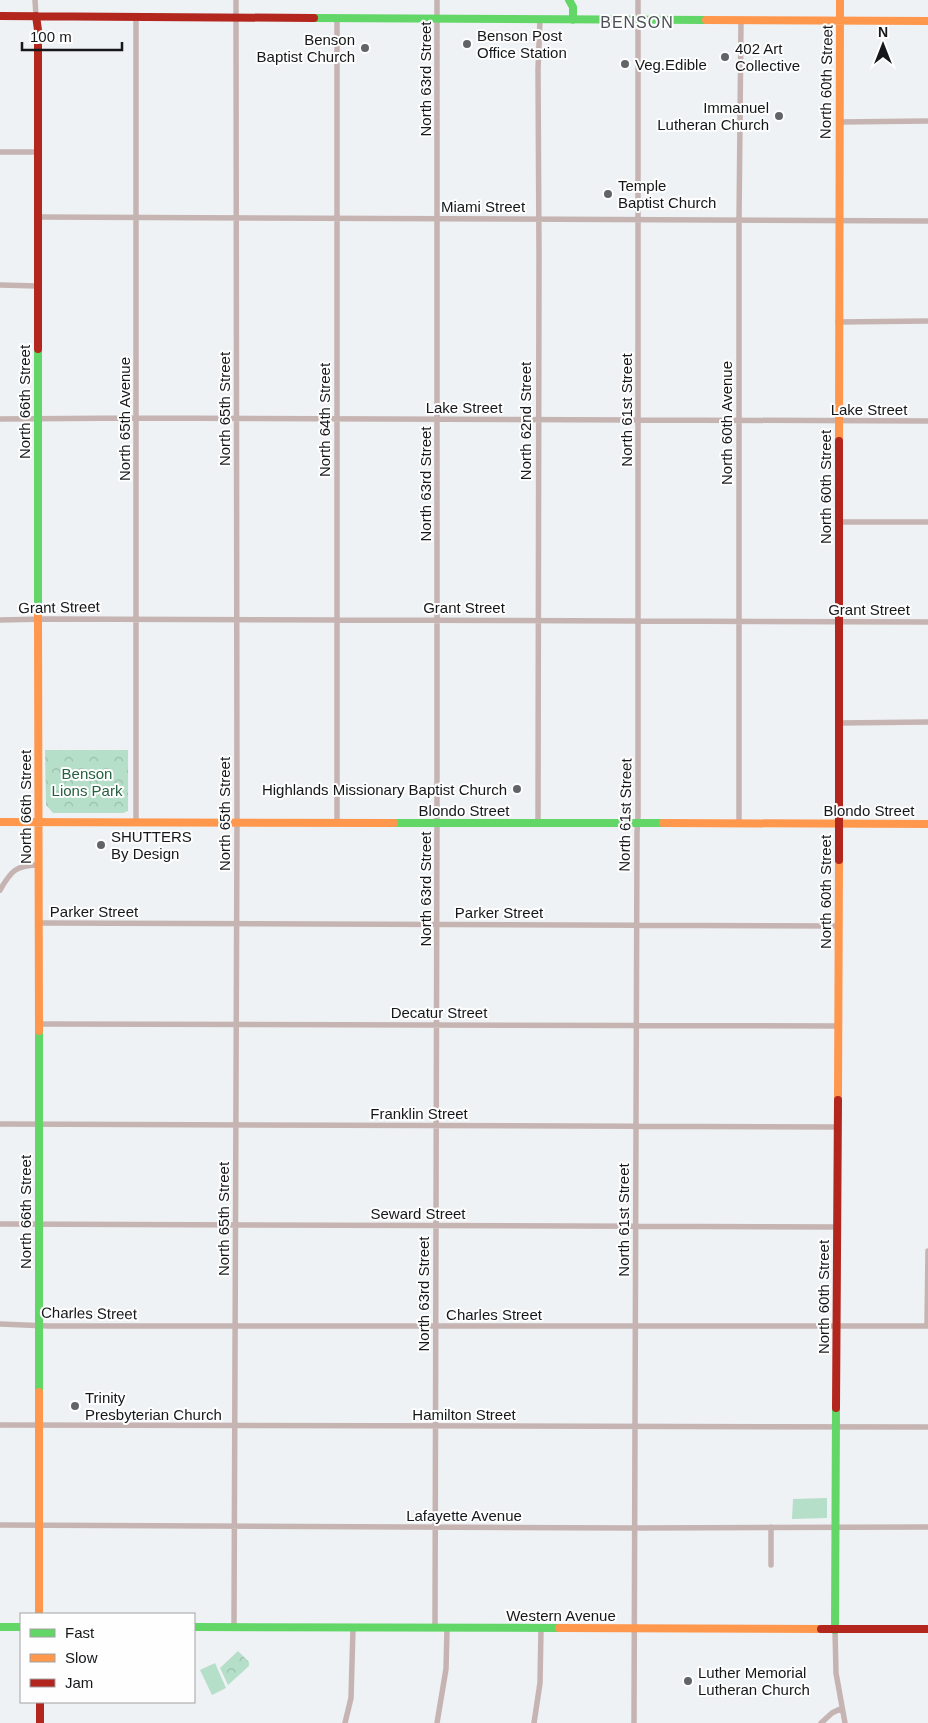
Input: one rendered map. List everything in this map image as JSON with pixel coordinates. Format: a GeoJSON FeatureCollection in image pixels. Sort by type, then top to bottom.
{"type":"FeatureCollection","features":[{"type":"Feature","properties":{"kind":"street","name":"North 66th Street"},"geometry":{"type":"LineString","coordinates":[[35,0],[38,30],[39,1613]]}},
{"type":"Feature","properties":{"kind":"street","name":"North 65th Street"},"geometry":{"type":"LineString","coordinates":[[234,1627],[237,823],[236,0]]}},
{"type":"Feature","properties":{"kind":"street","name":"North 63rd Street"},"geometry":{"type":"LineString","coordinates":[[435,1628],[437,0]]}},
{"type":"Feature","properties":{"kind":"street"},"geometry":{"type":"LineString","coordinates":[[569,0],[573,7],[573,20]]}},
{"type":"Feature","properties":{"kind":"street","name":"North 61st Street"},"geometry":{"type":"LineString","coordinates":[[634,1723],[636,925],[638,824],[638,0]]}},
{"type":"Feature","properties":{"kind":"street","name":"North 60th Street"},"geometry":{"type":"LineString","coordinates":[[840,0],[838,322],[839,824],[835,1630],[836,1673],[845,1723]]}},
{"type":"Feature","properties":{"kind":"street"},"geometry":{"type":"LineString","coordinates":[[0,16],[928,21]]}},
{"type":"Feature","properties":{"kind":"street","name":"North 65th Avenue"},"geometry":{"type":"LineString","coordinates":[[136,17],[136,822]]}},
{"type":"Feature","properties":{"kind":"street","name":"North 64th Street"},"geometry":{"type":"LineString","coordinates":[[337,18],[337,823]]}},
{"type":"Feature","properties":{"kind":"street","name":"North 62nd Street"},"geometry":{"type":"LineString","coordinates":[[538,824],[538,59],[540,19]]}},
{"type":"Feature","properties":{"kind":"street","name":"North 60th Avenue"},"geometry":{"type":"LineString","coordinates":[[739,824],[739,220],[741,21]]}},
{"type":"Feature","properties":{"kind":"street"},"geometry":{"type":"LineString","coordinates":[[839,122],[928,121]]}},
{"type":"Feature","properties":{"kind":"street"},"geometry":{"type":"LineString","coordinates":[[0,152],[38,152]]}},
{"type":"Feature","properties":{"kind":"street","name":"Miami Street"},"geometry":{"type":"LineString","coordinates":[[38,217],[928,221]]}},
{"type":"Feature","properties":{"kind":"street"},"geometry":{"type":"LineString","coordinates":[[0,285],[38,286]]}},
{"type":"Feature","properties":{"kind":"street"},"geometry":{"type":"LineString","coordinates":[[838,322],[928,321]]}},
{"type":"Feature","properties":{"kind":"street","name":"Lake Street"},"geometry":{"type":"LineString","coordinates":[[0,419],[236,418],[928,421]]}},
{"type":"Feature","properties":{"kind":"street"},"geometry":{"type":"LineString","coordinates":[[838,522],[928,522]]}},
{"type":"Feature","properties":{"kind":"street","name":"Grant Street"},"geometry":{"type":"LineString","coordinates":[[0,620],[237,619],[928,622]]}},
{"type":"Feature","properties":{"kind":"street"},"geometry":{"type":"LineString","coordinates":[[838,723],[928,722]]}},
{"type":"Feature","properties":{"kind":"street","name":"Blondo Street"},"geometry":{"type":"LineString","coordinates":[[0,822],[928,824]]}},
{"type":"Feature","properties":{"kind":"street"},"geometry":{"type":"LineString","coordinates":[[0,890],[14,870],[26,865],[39,864]]}},
{"type":"Feature","properties":{"kind":"street","name":"Parker Street"},"geometry":{"type":"LineString","coordinates":[[39,923],[838,926]]}},
{"type":"Feature","properties":{"kind":"street","name":"Decatur Street"},"geometry":{"type":"LineString","coordinates":[[39,1024],[838,1026]]}},
{"type":"Feature","properties":{"kind":"street","name":"Franklin Street"},"geometry":{"type":"LineString","coordinates":[[0,1124],[837,1126]]}},
{"type":"Feature","properties":{"kind":"street","name":"Seward Street"},"geometry":{"type":"LineString","coordinates":[[0,1224],[837,1227]]}},
{"type":"Feature","properties":{"kind":"street"},"geometry":{"type":"LineString","coordinates":[[928,1251],[928,1326]]}},
{"type":"Feature","properties":{"kind":"street","name":"Charles Street"},"geometry":{"type":"LineString","coordinates":[[0,1324],[928,1326]]}},
{"type":"Feature","properties":{"kind":"street","name":"Hamilton Street"},"geometry":{"type":"LineString","coordinates":[[0,1425],[435,1427],[928,1426]]}},
{"type":"Feature","properties":{"kind":"street","name":"Lafayette Avenue"},"geometry":{"type":"LineString","coordinates":[[0,1525],[634,1528],[928,1527]]}},
{"type":"Feature","properties":{"kind":"street"},"geometry":{"type":"LineString","coordinates":[[771,1527],[771,1565]]}},
{"type":"Feature","properties":{"kind":"street"},"geometry":{"type":"LineString","coordinates":[[0,1627],[20,1627]]}},
{"type":"Feature","properties":{"kind":"street","name":"Western Avenue"},"geometry":{"type":"LineString","coordinates":[[195,1627],[635,1630],[928,1629]]}},
{"type":"Feature","properties":{"kind":"street"},"geometry":{"type":"LineString","coordinates":[[345,1723],[351,1698],[353,1628]]}},
{"type":"Feature","properties":{"kind":"street"},"geometry":{"type":"LineString","coordinates":[[437,1723],[446,1669],[447,1629]]}},
{"type":"Feature","properties":{"kind":"street"},"geometry":{"type":"LineString","coordinates":[[534,1723],[540,1683],[541,1629]]}},
{"type":"Feature","properties":{"kind":"street"},"geometry":{"type":"LineString","coordinates":[[40,1703],[40,1723]]}},
{"type":"Feature","properties":{"kind":"street"},"geometry":{"type":"LineString","coordinates":[[821,1723],[832,1713],[842,1708]]}},
{"type":"Feature","properties":{"kind":"green space","name":"Benson Lions Park"},"geometry":{"type":"Polygon","coordinates":[[[45,750],[128,750],[128,811],[123,813],[53,813],[46,805],[45,750]]]}},
{"type":"Feature","properties":{"kind":"green space"},"geometry":{"type":"Polygon","coordinates":[[[827,1498],[827,1518],[792,1519],[793,1499],[827,1498]]]}},
{"type":"Feature","properties":{"kind":"green space"},"geometry":{"type":"Polygon","coordinates":[[[238,1651],[249,1662],[249,1666],[228,1685],[220,1668],[238,1651]]]}},
{"type":"Feature","properties":{"kind":"green space"},"geometry":{"type":"Polygon","coordinates":[[[215,1663],[226,1688],[212,1695],[200,1670],[215,1663]]]}},
{"type":"Feature","properties":{"kind":"traffic: fast"},"geometry":{"type":"LineString","coordinates":[[569,0],[573,7],[573,20]]}},
{"type":"Feature","properties":{"kind":"traffic: fast"},"geometry":{"type":"LineString","coordinates":[[314,18],[706,20]]}},
{"type":"Feature","properties":{"kind":"traffic: fast"},"geometry":{"type":"LineString","coordinates":[[38,349],[38,615]]}},
{"type":"Feature","properties":{"kind":"traffic: fast"},"geometry":{"type":"LineString","coordinates":[[394,823],[663,823]]}},
{"type":"Feature","properties":{"kind":"traffic: fast"},"geometry":{"type":"LineString","coordinates":[[39,1031],[39,1392]]}},
{"type":"Feature","properties":{"kind":"traffic: fast"},"geometry":{"type":"LineString","coordinates":[[835,1630],[836,1408]]}},
{"type":"Feature","properties":{"kind":"traffic: fast"},"geometry":{"type":"LineString","coordinates":[[0,1627],[20,1627]]}},
{"type":"Feature","properties":{"kind":"traffic: fast"},"geometry":{"type":"LineString","coordinates":[[195,1627],[559,1628]]}},
{"type":"Feature","properties":{"kind":"traffic: slow"},"geometry":{"type":"LineString","coordinates":[[839,441],[840,0]]}},
{"type":"Feature","properties":{"kind":"traffic: slow"},"geometry":{"type":"LineString","coordinates":[[706,20],[928,21]]}},
{"type":"Feature","properties":{"kind":"traffic: slow"},"geometry":{"type":"LineString","coordinates":[[38,615],[39,1031]]}},
{"type":"Feature","properties":{"kind":"traffic: slow"},"geometry":{"type":"LineString","coordinates":[[0,822],[394,823]]}},
{"type":"Feature","properties":{"kind":"traffic: slow"},"geometry":{"type":"LineString","coordinates":[[663,823],[928,824]]}},
{"type":"Feature","properties":{"kind":"traffic: slow"},"geometry":{"type":"LineString","coordinates":[[838,1100],[839,860]]}},
{"type":"Feature","properties":{"kind":"traffic: slow"},"geometry":{"type":"LineString","coordinates":[[39,1392],[39,1613]]}},
{"type":"Feature","properties":{"kind":"traffic: slow"},"geometry":{"type":"LineString","coordinates":[[559,1628],[821,1629]]}},
{"type":"Feature","properties":{"kind":"traffic: jam"},"geometry":{"type":"LineString","coordinates":[[0,16],[314,18]]}},
{"type":"Feature","properties":{"kind":"traffic: jam"},"geometry":{"type":"LineString","coordinates":[[36,16],[38,30],[38,349]]}},
{"type":"Feature","properties":{"kind":"traffic: jam"},"geometry":{"type":"LineString","coordinates":[[839,441],[839,860]]}},
{"type":"Feature","properties":{"kind":"traffic: jam"},"geometry":{"type":"LineString","coordinates":[[836,1408],[838,1100]]}},
{"type":"Feature","properties":{"kind":"traffic: jam"},"geometry":{"type":"LineString","coordinates":[[821,1629],[928,1629]]}},
{"type":"Feature","properties":{"kind":"traffic: jam"},"geometry":{"type":"LineString","coordinates":[[40,1703],[40,1723]]}},
{"type":"Feature","properties":{"kind":"place","name":"Benson Post Office Station"},"geometry":{"type":"Point","coordinates":[467,44]}},
{"type":"Feature","properties":{"kind":"place","name":"Benson Baptist Church"},"geometry":{"type":"Point","coordinates":[365,48]}},
{"type":"Feature","properties":{"kind":"place","name":"402 Art Collective"},"geometry":{"type":"Point","coordinates":[725,57]}},
{"type":"Feature","properties":{"kind":"place","name":"Veg.Edible"},"geometry":{"type":"Point","coordinates":[625,64]}},
{"type":"Feature","properties":{"kind":"place","name":"Immanuel Lutheran Church"},"geometry":{"type":"Point","coordinates":[779,116]}},
{"type":"Feature","properties":{"kind":"place","name":"Temple Baptist Church"},"geometry":{"type":"Point","coordinates":[608,194]}},
{"type":"Feature","properties":{"kind":"place","name":"Highlands Missionary Baptist Church"},"geometry":{"type":"Point","coordinates":[517,789]}},
{"type":"Feature","properties":{"kind":"place","name":"SHUTTERS By Design"},"geometry":{"type":"Point","coordinates":[101,845]}},
{"type":"Feature","properties":{"kind":"place","name":"Trinity Presbyterian Church"},"geometry":{"type":"Point","coordinates":[75,1406]}},
{"type":"Feature","properties":{"kind":"place","name":"Luther Memorial Lutheran Church"},"geometry":{"type":"Point","coordinates":[688,1681]}},
{"type":"Feature","properties":{"kind":"district","name":"BENSON"},"geometry":{"type":"Point","coordinates":[637,22]}}]}
